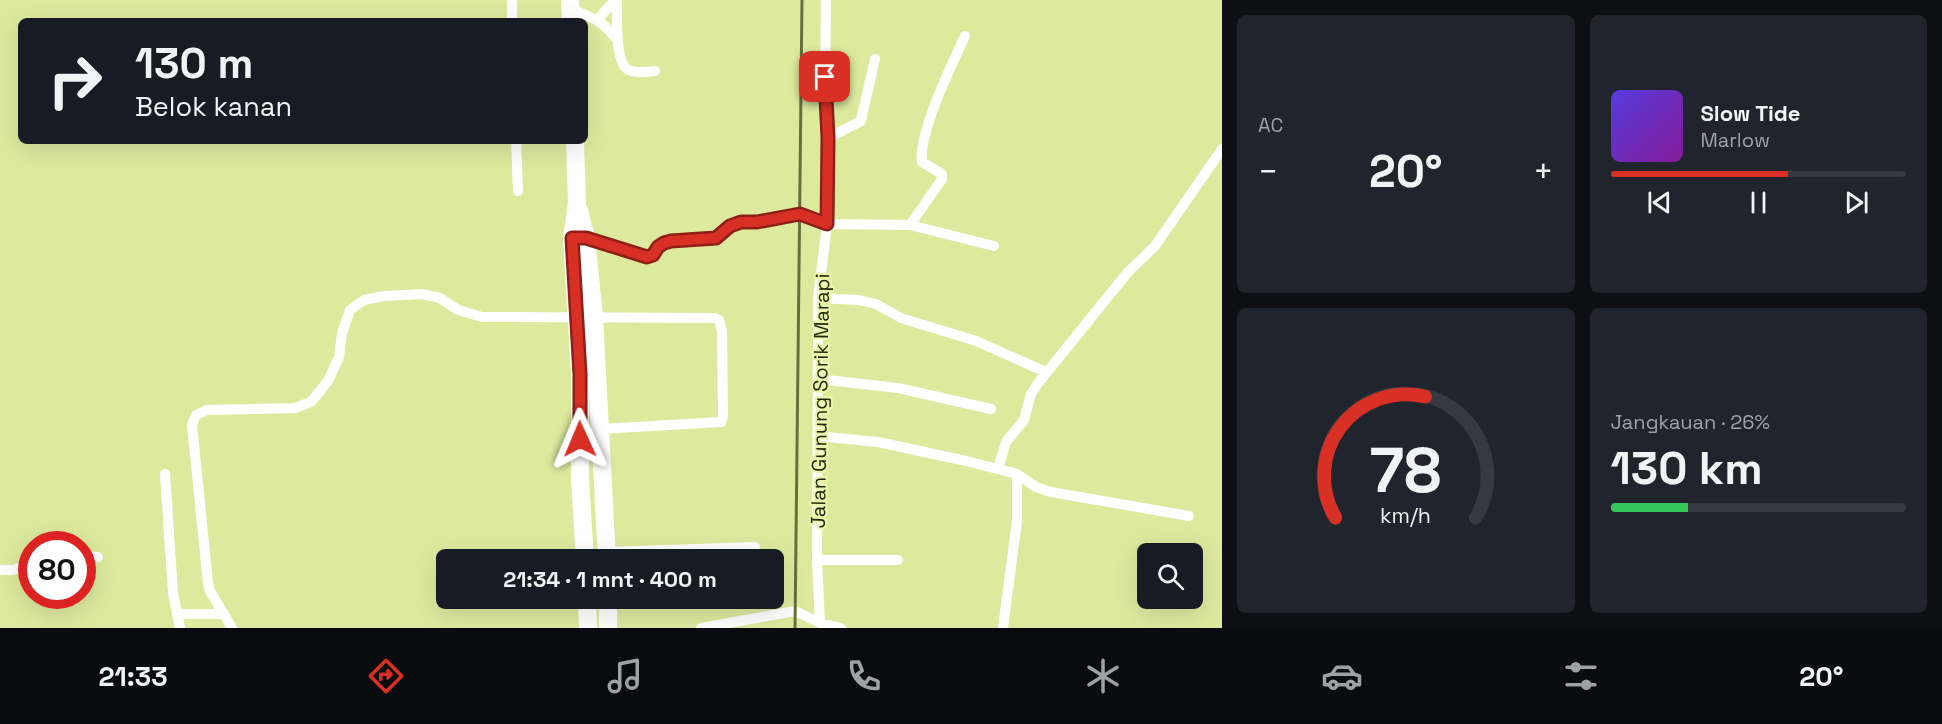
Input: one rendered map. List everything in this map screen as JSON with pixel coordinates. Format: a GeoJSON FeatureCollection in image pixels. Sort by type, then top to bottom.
{"type":"FeatureCollection","features":[{"type":"Feature","properties":{"kind":"highway"},"geometry":{"type":"LineString","coordinates":[[575,144],[579,238],[586,318],[601,429],[607,549]]}},
{"type":"Feature","properties":{"kind":"highway"},"geometry":{"type":"LineString","coordinates":[[584,549],[580,479],[580,374],[586,318]]}},
{"type":"Feature","properties":{"kind":"highway"},"geometry":{"type":"LineString","coordinates":[[587,609],[588,628]]}},
{"type":"Feature","properties":{"kind":"highway"},"geometry":{"type":"LineString","coordinates":[[608,609],[608,628]]}},
{"type":"Feature","properties":{"kind":"street"},"geometry":{"type":"LineString","coordinates":[[512,0],[512,18]]}},
{"type":"Feature","properties":{"kind":"street"},"geometry":{"type":"LineString","coordinates":[[598,19],[616,0]]}},
{"type":"Feature","properties":{"kind":"street"},"geometry":{"type":"LineString","coordinates":[[616,0],[622,65],[628,71],[655,71]]}},
{"type":"Feature","properties":{"kind":"street","name":"Jalan Gunung Sorik Marapi"},"geometry":{"type":"LineString","coordinates":[[824,625],[817,560],[817,436],[818,298],[827,224],[826,0]]}},
{"type":"Feature","properties":{"kind":"street"},"geometry":{"type":"LineString","coordinates":[[570,10],[598,19],[618,41]]}},
{"type":"Feature","properties":{"kind":"street"},"geometry":{"type":"LineString","coordinates":[[909,225],[942,179],[942,174],[926,166],[921,157],[930,120],[965,36]]}},
{"type":"Feature","properties":{"kind":"street"},"geometry":{"type":"LineString","coordinates":[[828,138],[861,121],[874,59]]}},
{"type":"Feature","properties":{"kind":"street"},"geometry":{"type":"LineString","coordinates":[[516,144],[518,191]]}},
{"type":"Feature","properties":{"kind":"street"},"geometry":{"type":"LineString","coordinates":[[998,469],[1006,442],[1024,420],[1031,394],[1046,372],[1128,272],[1155,246],[1222,149]]}},
{"type":"Feature","properties":{"kind":"street"},"geometry":{"type":"LineString","coordinates":[[579,238],[647,257],[653,255],[664,243],[671,241],[716,238],[730,226],[741,222],[757,222],[800,214],[827,224],[909,225],[994,246]]}},
{"type":"Feature","properties":{"kind":"street"},"geometry":{"type":"LineString","coordinates":[[232,628],[210,591],[208,583],[192,426],[196,415],[207,410],[295,408],[311,402],[328,381],[339,357],[342,333],[350,310],[364,300],[384,296],[422,294],[440,298],[458,310],[482,317],[714,318],[721,323],[723,416],[721,422],[601,429]]}},
{"type":"Feature","properties":{"kind":"street"},"geometry":{"type":"LineString","coordinates":[[818,298],[858,300],[876,304],[900,318],[976,341],[1046,372]]}},
{"type":"Feature","properties":{"kind":"street"},"geometry":{"type":"LineString","coordinates":[[818,380],[898,388],[991,409]]}},
{"type":"Feature","properties":{"kind":"street"},"geometry":{"type":"LineString","coordinates":[[817,436],[888,444],[1017,474],[1043,490],[1189,516]]}},
{"type":"Feature","properties":{"kind":"street"},"geometry":{"type":"LineString","coordinates":[[165,474],[173,593],[180,628]]}},
{"type":"Feature","properties":{"kind":"street"},"geometry":{"type":"LineString","coordinates":[[1003,628],[1017,521],[1017,474]]}},
{"type":"Feature","properties":{"kind":"street"},"geometry":{"type":"LineString","coordinates":[[721,549],[754,547]]}},
{"type":"Feature","properties":{"kind":"street"},"geometry":{"type":"LineString","coordinates":[[817,560],[898,560]]}},
{"type":"Feature","properties":{"kind":"street"},"geometry":{"type":"LineString","coordinates":[[0,570],[18,568]]}},
{"type":"Feature","properties":{"kind":"street"},"geometry":{"type":"LineString","coordinates":[[701,628],[795,611],[824,625],[841,628]]}},
{"type":"Feature","properties":{"kind":"street"},"geometry":{"type":"LineString","coordinates":[[177,614],[224,614]]}},
{"type":"Feature","properties":{"kind":"railway"},"geometry":{"type":"LineString","coordinates":[[795,628],[802,0]]}},
{"type":"Feature","properties":{"kind":"route"},"geometry":{"type":"LineString","coordinates":[[580,439],[580,374],[572,238],[586,238],[647,257],[653,255],[664,243],[716,238],[730,226],[741,222],[757,222],[800,214],[827,224],[828,138],[825,77]]}}]}
